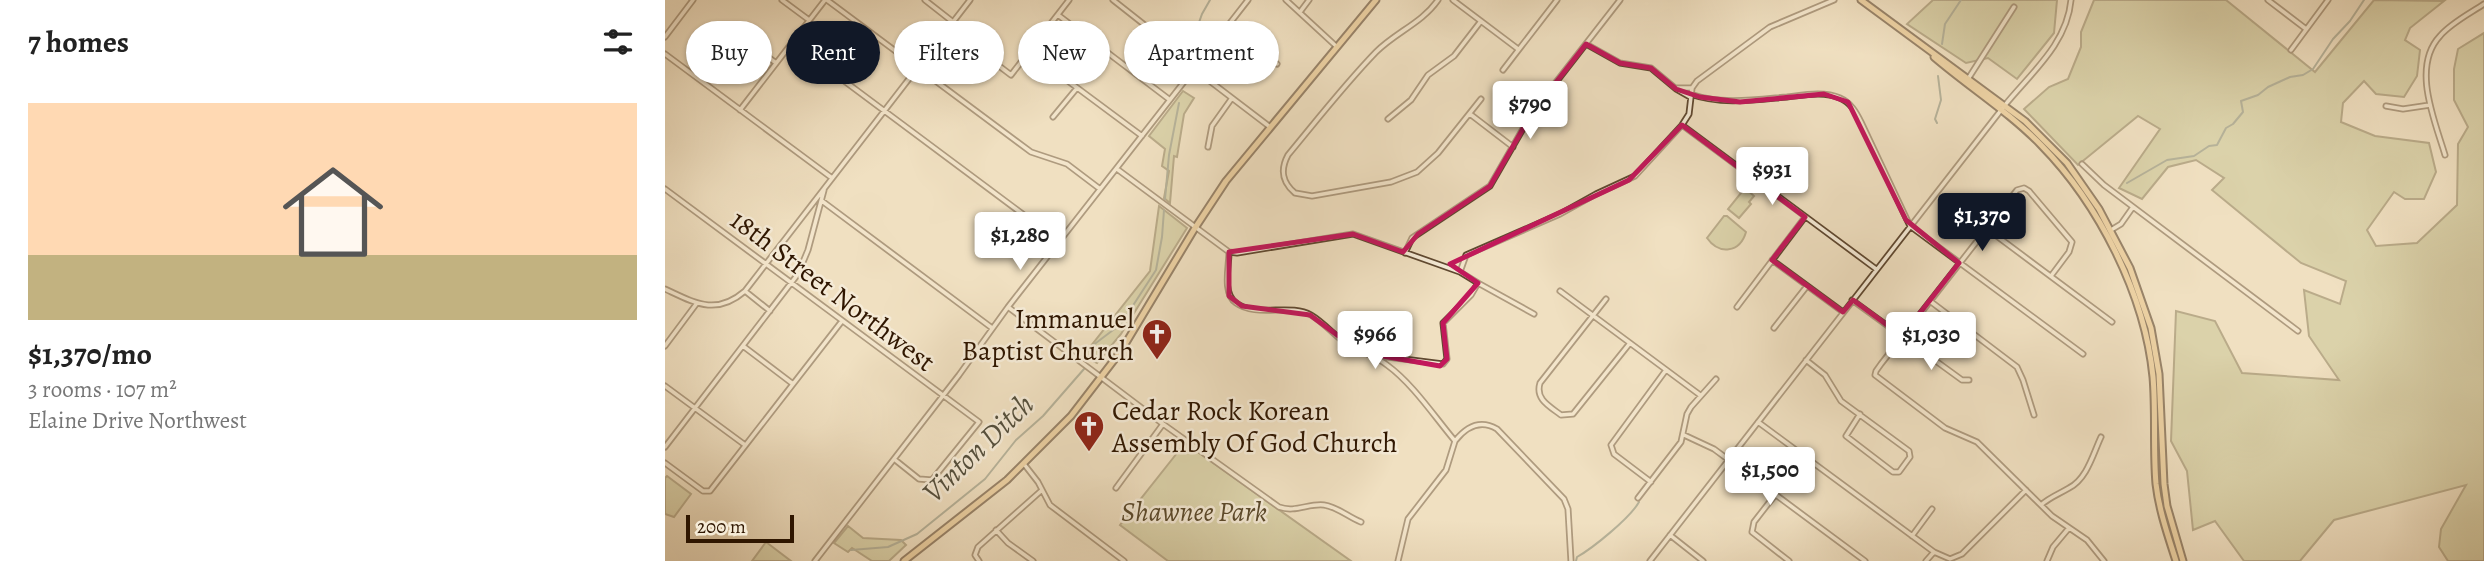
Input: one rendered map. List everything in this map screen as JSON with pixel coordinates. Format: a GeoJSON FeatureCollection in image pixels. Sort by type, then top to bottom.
{"type":"FeatureCollection","features":[{"type":"Feature","properties":{"kind":"main road"},"geometry":{"type":"LineString","coordinates":[[904,561],[991,494],[1063,425],[1102,377],[1139,323],[1226,181],[1376,0]]}},
{"type":"Feature","properties":{"kind":"main road"},"geometry":{"type":"LineString","coordinates":[[1861,0],[2046,140],[2085,187],[2139,288],[2154,343],[2159,374],[2164,484],[2167,506],[2183,561]]}},
{"type":"Feature","properties":{"kind":"main road"},"geometry":{"type":"LineString","coordinates":[[2108,232],[2130,284],[2147,344],[2153,376],[2156,485],[2176,561]]}},
{"type":"Feature","properties":{"kind":"street"},"geometry":{"type":"LineString","coordinates":[[665,37],[693,0]]}},
{"type":"Feature","properties":{"kind":"street"},"geometry":{"type":"LineString","coordinates":[[782,0],[809,20],[826,0],[894,50]]}},
{"type":"Feature","properties":{"kind":"street"},"geometry":{"type":"LineString","coordinates":[[925,0],[952,21]]}},
{"type":"Feature","properties":{"kind":"street"},"geometry":{"type":"LineString","coordinates":[[954,21],[970,0]]}},
{"type":"Feature","properties":{"kind":"street"},"geometry":{"type":"LineString","coordinates":[[1053,21],[1069,0]]}},
{"type":"Feature","properties":{"kind":"street"},"geometry":{"type":"LineString","coordinates":[[1113,0],[1140,21]]}},
{"type":"Feature","properties":{"kind":"street"},"geometry":{"type":"LineString","coordinates":[[1232,21],[1248,0]]}},
{"type":"Feature","properties":{"kind":"street"},"geometry":{"type":"LineString","coordinates":[[1286,0],[1337,47]]}},
{"type":"Feature","properties":{"kind":"street"},"geometry":{"type":"LineString","coordinates":[[1300,12],[1310,0]]}},
{"type":"Feature","properties":{"kind":"street"},"geometry":{"type":"LineString","coordinates":[[1438,0],[1426,15],[1377,52],[1288,155],[1284,163],[1284,180],[1295,193],[1312,196],[1404,177],[1429,163],[1481,99]]}},
{"type":"Feature","properties":{"kind":"street"},"geometry":{"type":"LineString","coordinates":[[1453,0],[1519,50]]}},
{"type":"Feature","properties":{"kind":"street"},"geometry":{"type":"LineString","coordinates":[[1503,70],[1557,0]]}},
{"type":"Feature","properties":{"kind":"street"},"geometry":{"type":"LineString","coordinates":[[1405,253],[1412,238],[1490,186],[1532,113],[1620,0]]}},
{"type":"Feature","properties":{"kind":"street"},"geometry":{"type":"LineString","coordinates":[[1460,272],[1466,255],[1629,180],[1682,125],[1689,114],[1691,93],[1697,80],[1770,27],[1834,0]]}},
{"type":"Feature","properties":{"kind":"street"},"geometry":{"type":"LineString","coordinates":[[1650,561],[2002,107],[2061,36],[2071,0]]}},
{"type":"Feature","properties":{"kind":"street"},"geometry":{"type":"LineString","coordinates":[[2268,0],[2307,29]]}},
{"type":"Feature","properties":{"kind":"street"},"geometry":{"type":"LineString","coordinates":[[2291,50],[2328,0]]}},
{"type":"Feature","properties":{"kind":"street"},"geometry":{"type":"LineString","coordinates":[[2445,155],[2430,105],[2426,72],[2431,48],[2445,30],[2484,4]]}},
{"type":"Feature","properties":{"kind":"street"},"geometry":{"type":"LineString","coordinates":[[1966,81],[2014,6]]}},
{"type":"Feature","properties":{"kind":"street"},"geometry":{"type":"LineString","coordinates":[[1058,15],[1124,65]]}},
{"type":"Feature","properties":{"kind":"street"},"geometry":{"type":"LineString","coordinates":[[1388,119],[1411,100],[1428,75],[1454,56],[1481,22]]}},
{"type":"Feature","properties":{"kind":"street"},"geometry":{"type":"LineString","coordinates":[[1586,44],[1619,64],[1651,68],[1675,88],[1718,101],[1740,102],[1824,94],[1848,102],[1855,109],[1910,226],[2083,354]]}},
{"type":"Feature","properties":{"kind":"street"},"geometry":{"type":"LineString","coordinates":[[740,110],[786,50]]}},
{"type":"Feature","properties":{"kind":"street"},"geometry":{"type":"LineString","coordinates":[[665,54],[832,178]]}},
{"type":"Feature","properties":{"kind":"street"},"geometry":{"type":"LineString","coordinates":[[772,60],[776,63]]}},
{"type":"Feature","properties":{"kind":"street"},"geometry":{"type":"LineString","coordinates":[[1004,70],[1011,75],[1018,66]]}},
{"type":"Feature","properties":{"kind":"street"},"geometry":{"type":"LineString","coordinates":[[849,84],[1024,215]]}},
{"type":"Feature","properties":{"kind":"street"},"geometry":{"type":"LineString","coordinates":[[665,289],[706,306],[723,304],[745,291],[905,84]]}},
{"type":"Feature","properties":{"kind":"street"},"geometry":{"type":"LineString","coordinates":[[940,84],[1031,152],[1067,164],[1101,190]]}},
{"type":"Feature","properties":{"kind":"street"},"geometry":{"type":"LineString","coordinates":[[1072,84],[1142,136]]}},
{"type":"Feature","properties":{"kind":"street"},"geometry":{"type":"LineString","coordinates":[[1149,84],[1170,100]]}},
{"type":"Feature","properties":{"kind":"street"},"geometry":{"type":"LineString","coordinates":[[815,561],[1182,84]]}},
{"type":"Feature","properties":{"kind":"street"},"geometry":{"type":"LineString","coordinates":[[1214,84],[1270,127]]}},
{"type":"Feature","properties":{"kind":"street"},"geometry":{"type":"LineString","coordinates":[[1053,117],[1077,88]]}},
{"type":"Feature","properties":{"kind":"street"},"geometry":{"type":"LineString","coordinates":[[1675,88],[1691,93]]}},
{"type":"Feature","properties":{"kind":"street"},"geometry":{"type":"LineString","coordinates":[[1208,147],[1212,126],[1232,98]]}},
{"type":"Feature","properties":{"kind":"street"},"geometry":{"type":"LineString","coordinates":[[2386,106],[2403,109],[2430,105]]}},
{"type":"Feature","properties":{"kind":"street"},"geometry":{"type":"LineString","coordinates":[[1469,114],[1513,147]]}},
{"type":"Feature","properties":{"kind":"street"},"geometry":{"type":"LineString","coordinates":[[1682,125],[1876,269]]}},
{"type":"Feature","properties":{"kind":"street"},"geometry":{"type":"LineString","coordinates":[[2082,164],[2099,181],[2298,331]]}},
{"type":"Feature","properties":{"kind":"street"},"geometry":{"type":"LineString","coordinates":[[1117,169],[1229,252],[1237,253],[1353,234],[1460,272],[1534,314]]}},
{"type":"Feature","properties":{"kind":"street"},"geometry":{"type":"LineString","coordinates":[[665,447],[792,283],[808,250],[825,188]]}},
{"type":"Feature","properties":{"kind":"street"},"geometry":{"type":"LineString","coordinates":[[2051,276],[2070,252],[2072,242],[2024,188],[2014,192],[1875,371],[1875,375],[1945,428],[1977,442],[2052,516],[2087,540],[2103,561]]}},
{"type":"Feature","properties":{"kind":"street","name":"18th Street Northwest"},"geometry":{"type":"LineString","coordinates":[[665,189],[979,422],[932,480],[919,479],[894,459]]}},
{"type":"Feature","properties":{"kind":"street"},"geometry":{"type":"LineString","coordinates":[[822,201],[992,328]]}},
{"type":"Feature","properties":{"kind":"street"},"geometry":{"type":"LineString","coordinates":[[2108,232],[2121,224],[2133,207]]}},
{"type":"Feature","properties":{"kind":"street"},"geometry":{"type":"LineString","coordinates":[[1737,307],[1805,217]]}},
{"type":"Feature","properties":{"kind":"street"},"geometry":{"type":"LineString","coordinates":[[1986,228],[2112,322]]}},
{"type":"Feature","properties":{"kind":"street"},"geometry":{"type":"LineString","coordinates":[[1229,252],[1228,286],[1235,303],[1254,308],[1310,314],[1360,352],[1440,366],[1446,362],[1443,323],[1471,295],[1478,283]]}},
{"type":"Feature","properties":{"kind":"street"},"geometry":{"type":"LineString","coordinates":[[1772,260],[1843,312]]}},
{"type":"Feature","properties":{"kind":"street"},"geometry":{"type":"LineString","coordinates":[[1774,328],[1807,286]]}},
{"type":"Feature","properties":{"kind":"street"},"geometry":{"type":"LineString","coordinates":[[745,291],[770,311]]}},
{"type":"Feature","properties":{"kind":"street"},"geometry":{"type":"LineString","coordinates":[[1560,291],[1700,395]]}},
{"type":"Feature","properties":{"kind":"street"},"geometry":{"type":"LineString","coordinates":[[1606,299],[1540,383],[1539,393],[1550,407],[1561,415],[1573,414],[1630,343]]}},
{"type":"Feature","properties":{"kind":"street"},"geometry":{"type":"LineString","coordinates":[[1853,300],[1962,380],[1969,380]]}},
{"type":"Feature","properties":{"kind":"street"},"geometry":{"type":"LineString","coordinates":[[1930,301],[2017,367],[2033,415]]}},
{"type":"Feature","properties":{"kind":"street"},"geometry":{"type":"LineString","coordinates":[[665,346],[697,303]]}},
{"type":"Feature","properties":{"kind":"street"},"geometry":{"type":"LineString","coordinates":[[1008,307],[1279,507],[1288,510],[1322,505],[1361,522]]}},
{"type":"Feature","properties":{"kind":"street"},"geometry":{"type":"LineString","coordinates":[[665,463],[703,491],[710,491],[842,320]]}},
{"type":"Feature","properties":{"kind":"street"},"geometry":{"type":"LineString","coordinates":[[743,346],[793,384]]}},
{"type":"Feature","properties":{"kind":"street"},"geometry":{"type":"LineString","coordinates":[[1372,355],[1393,370],[1455,441]]}},
{"type":"Feature","properties":{"kind":"street"},"geometry":{"type":"LineString","coordinates":[[1393,370],[1397,358]]}},
{"type":"Feature","properties":{"kind":"street"},"geometry":{"type":"LineString","coordinates":[[1806,360],[1825,375],[1841,401],[1860,414],[1911,453],[1899,472],[1893,472],[1847,438],[1847,432],[1860,414]]}},
{"type":"Feature","properties":{"kind":"street"},"geometry":{"type":"LineString","coordinates":[[1651,482],[1612,452],[1613,440],[1666,370]]}},
{"type":"Feature","properties":{"kind":"street"},"geometry":{"type":"LineString","coordinates":[[1638,498],[1681,442],[1687,414],[1700,395],[1716,379]]}},
{"type":"Feature","properties":{"kind":"street"},"geometry":{"type":"LineString","coordinates":[[665,386],[745,446]]}},
{"type":"Feature","properties":{"kind":"street"},"geometry":{"type":"LineString","coordinates":[[1759,422],[1934,552],[1950,559],[1962,554],[2026,491]]}},
{"type":"Feature","properties":{"kind":"street"},"geometry":{"type":"LineString","coordinates":[[1116,488],[1163,424]]}},
{"type":"Feature","properties":{"kind":"street"},"geometry":{"type":"LineString","coordinates":[[1398,561],[1408,519],[1446,470],[1455,441],[1461,433],[1475,425],[1490,425],[1497,429],[1564,499],[1568,509],[1571,561]]}},
{"type":"Feature","properties":{"kind":"street"},"geometry":{"type":"LineString","coordinates":[[1684,435],[1714,449],[1865,561]]}},
{"type":"Feature","properties":{"kind":"street"},"geometry":{"type":"LineString","coordinates":[[2041,505],[2082,477],[2101,437]]}},
{"type":"Feature","properties":{"kind":"street"},"geometry":{"type":"LineString","coordinates":[[1024,464],[1038,482],[1050,505],[1124,561]]}},
{"type":"Feature","properties":{"kind":"street"},"geometry":{"type":"LineString","coordinates":[[979,561],[975,551],[1042,490]]}},
{"type":"Feature","properties":{"kind":"street"},"geometry":{"type":"LineString","coordinates":[[1775,495],[1754,522],[1752,532],[1789,561]]}},
{"type":"Feature","properties":{"kind":"street"},"geometry":{"type":"LineString","coordinates":[[1912,536],[1932,509]]}},
{"type":"Feature","properties":{"kind":"street"},"geometry":{"type":"LineString","coordinates":[[2047,561],[2053,547],[2069,527]]}},
{"type":"Feature","properties":{"kind":"street"},"geometry":{"type":"LineString","coordinates":[[996,530],[1008,543],[1033,561]]}},
{"type":"Feature","properties":{"kind":"street"},"geometry":{"type":"LineString","coordinates":[[1670,535],[1703,561]]}},
{"type":"Feature","properties":{"kind":"street"},"geometry":{"type":"LineString","coordinates":[[1926,561],[1934,552]]}},
{"type":"Feature","properties":{"kind":"highlighted area"},"geometry":{"type":"Polygon","coordinates":[[[1586,44],[1620,63],[1651,68],[1676,89],[1700,97],[1740,102],[1824,94],[1848,102],[1906,220],[1959,263],[1902,336],[1853,300],[1843,312],[1772,260],[1805,217],[1682,125],[1629,180],[1450,264],[1478,283],[1443,323],[1447,359],[1440,366],[1360,352],[1310,315],[1242,306],[1229,296],[1229,252],[1353,234],[1403,252],[1418,234],[1490,186],[1532,113],[1586,44]]]}},
{"type":"Feature","properties":{"kind":"green space"},"geometry":{"type":"Polygon","coordinates":[[[1933,0],[2057,0],[2054,33],[2017,79],[1988,58],[1966,63],[1907,24],[1933,0]]]}},
{"type":"Feature","properties":{"kind":"green space"},"geometry":{"type":"Polygon","coordinates":[[[2094,0],[2226,0],[2315,72],[2374,0],[2444,1],[2410,28],[2405,40],[2420,50],[2417,76],[2404,97],[2376,94],[2364,81],[2343,103],[2341,122],[2375,136],[2429,143],[2436,172],[2424,199],[2405,199],[2394,192],[2367,230],[2376,246],[2417,243],[2457,205],[2458,144],[2468,127],[2454,100],[2454,69],[2458,49],[2484,33],[2484,561],[2448,561],[2439,547],[2441,529],[2466,485],[2334,520],[2300,561],[2244,561],[2215,521],[2193,530],[2187,471],[2171,441],[2176,311],[2215,321],[2242,373],[2339,380],[2309,336],[2304,290],[2340,304],[2346,281],[2301,263],[2212,190],[2224,178],[2196,160],[2168,167],[2142,199],[2119,188],[2160,129],[2138,116],[2078,165],[2024,109],[2049,87],[2068,79],[2081,47],[2081,32],[2094,0]]]}},
{"type":"Feature","properties":{"kind":"green space"},"geometry":{"type":"Polygon","coordinates":[[[1183,91],[1194,98],[1184,114],[1177,157],[1174,156],[1170,203],[1164,198],[1169,171],[1162,166],[1165,149],[1149,136],[1183,91]]]}},
{"type":"Feature","properties":{"kind":"green space"},"geometry":{"type":"Polygon","coordinates":[[[1745,188],[1754,196],[1739,218],[1728,209],[1745,188]]]}},
{"type":"Feature","properties":{"kind":"green space"},"geometry":{"type":"Polygon","coordinates":[[[1159,206],[1187,228],[1121,334],[1097,363],[1083,356],[1150,271],[1159,206]]]}},
{"type":"Feature","properties":{"kind":"green space"},"geometry":{"type":"Polygon","coordinates":[[[1724,216],[1746,232],[1734,248],[1717,247],[1707,238],[1724,216]]]}},
{"type":"Feature","properties":{"kind":"green space","name":"Shawnee Park"},"geometry":{"type":"Polygon","coordinates":[[[1185,443],[1351,561],[1168,561],[1120,525],[1185,443]]]}},
{"type":"Feature","properties":{"kind":"green space"},"geometry":{"type":"Polygon","coordinates":[[[667,476],[691,494],[674,517],[665,514],[667,476]]]}},
{"type":"Feature","properties":{"kind":"green space"},"geometry":{"type":"Polygon","coordinates":[[[848,526],[863,538],[901,540],[906,545],[889,561],[872,561],[852,548],[848,552],[834,543],[848,526]]]}},
{"type":"Feature","properties":{"kind":"green space"},"geometry":{"type":"Polygon","coordinates":[[[766,542],[791,561],[752,561],[766,542]]]}},
{"type":"Feature","properties":{"kind":"waterway","name":"Vinton Ditch"},"geometry":{"type":"LineString","coordinates":[[1200,21],[1210,0]]}},
{"type":"Feature","properties":{"kind":"waterway"},"geometry":{"type":"LineString","coordinates":[[1942,44],[1945,24],[1961,0]]}},
{"type":"Feature","properties":{"kind":"waterway"},"geometry":{"type":"LineString","coordinates":[[2127,183],[2167,160],[2194,156],[2209,146],[2217,145],[2226,128],[2243,112],[2241,101],[2313,69],[2364,0]]}},
{"type":"Feature","properties":{"kind":"waterway"},"geometry":{"type":"LineString","coordinates":[[1937,123],[1935,119],[1941,100],[1938,76]]}},
{"type":"Feature","properties":{"kind":"waterway","name":"Vinton Ditch"},"geometry":{"type":"LineString","coordinates":[[1165,199],[1169,155],[1179,103]]}},
{"type":"Feature","properties":{"kind":"waterway","name":"Vinton Ditch"},"geometry":{"type":"LineString","coordinates":[[1086,356],[1088,349],[1121,324],[1156,270],[1164,210]]}},
{"type":"Feature","properties":{"kind":"waterway","name":"Vinton Ditch"},"geometry":{"type":"LineString","coordinates":[[851,550],[888,547],[917,534],[985,479],[1016,440],[1043,416],[1084,369]]}},
{"type":"Feature","properties":{"kind":"waterway"},"geometry":{"type":"LineString","coordinates":[[1576,561],[1577,557],[1620,524],[1639,502]]}},
{"type":"Feature","properties":{"kind":"place","name":"Immanuel Baptist Church"},"geometry":{"type":"Point","coordinates":[1157,361]}},
{"type":"Feature","properties":{"kind":"place","name":"Cedar Rock Korean Assembly Of God Church"},"geometry":{"type":"Point","coordinates":[1089,453]}}]}
